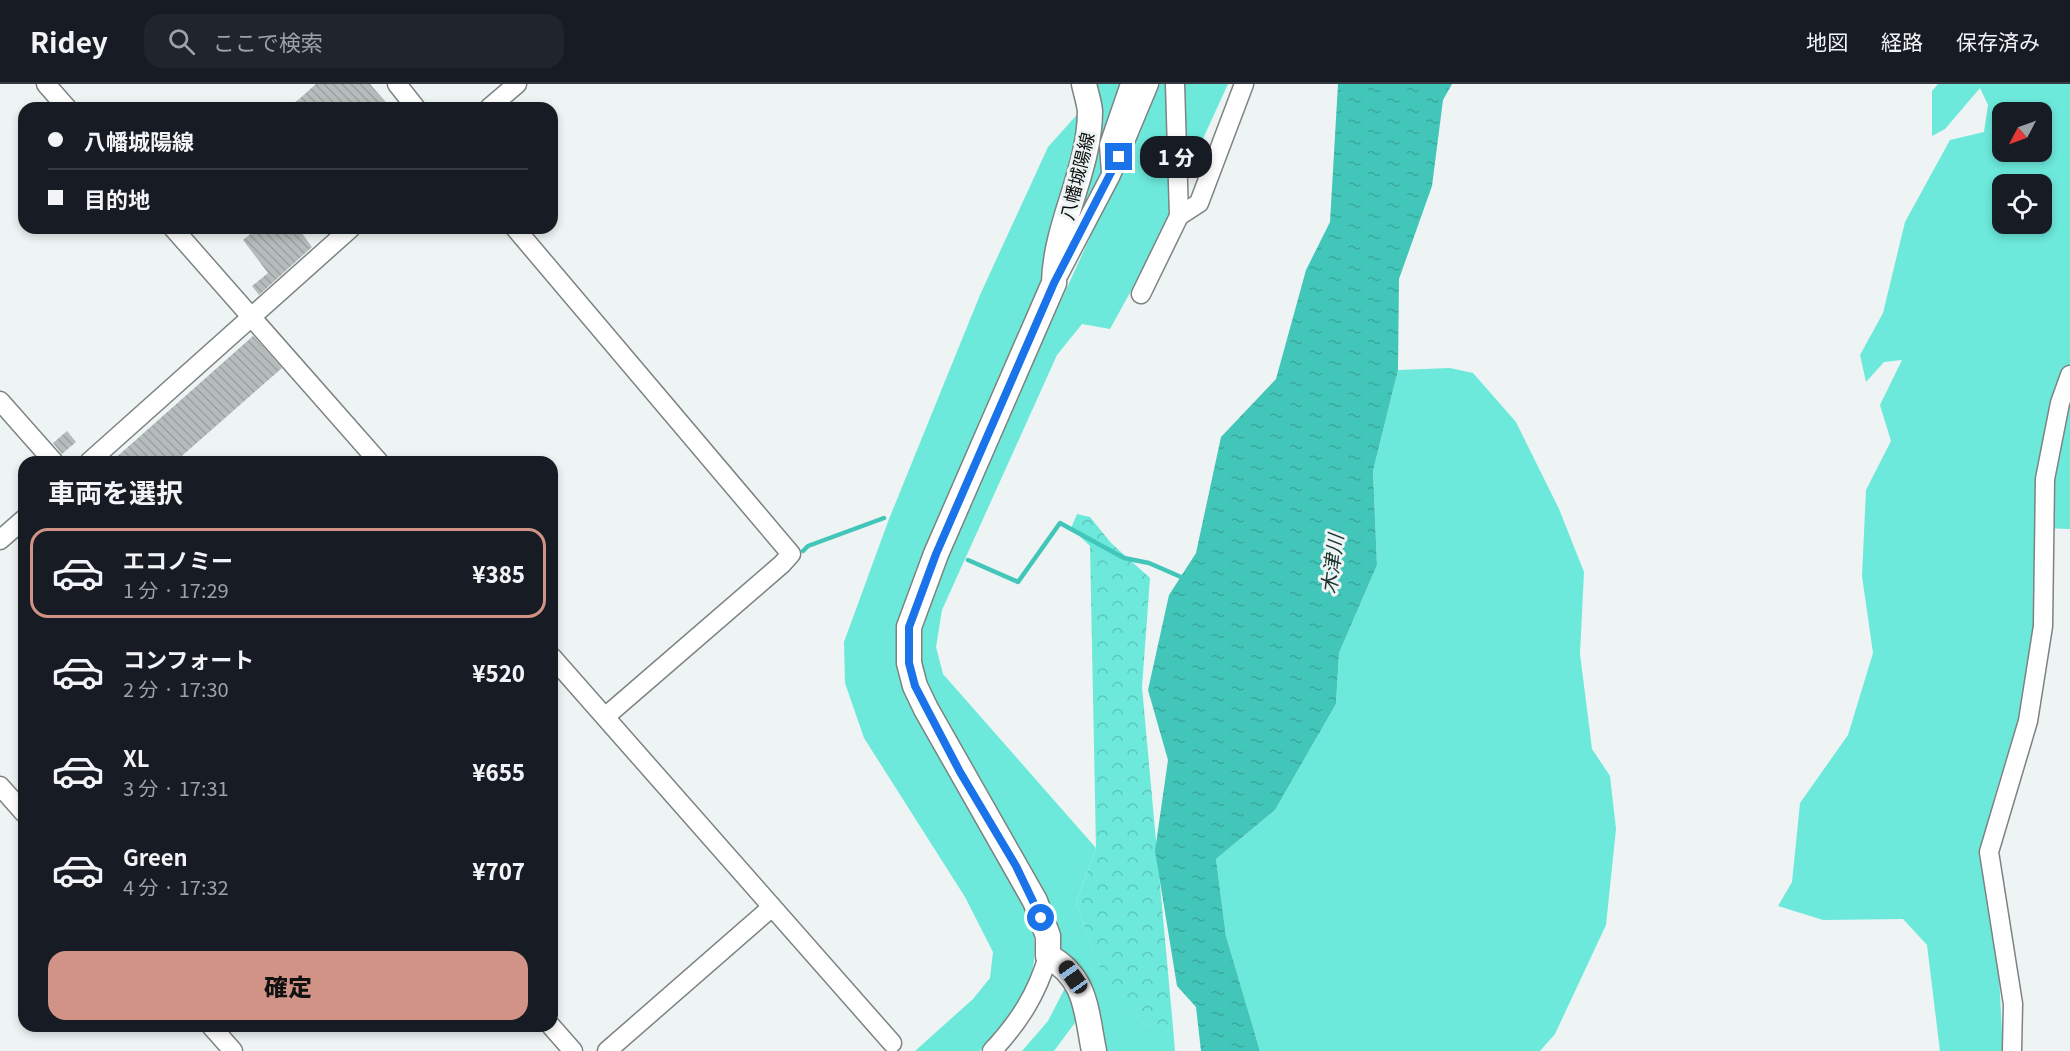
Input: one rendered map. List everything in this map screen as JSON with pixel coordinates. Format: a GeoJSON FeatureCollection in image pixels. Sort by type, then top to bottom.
{"type":"FeatureCollection","features":[{"type":"Feature","properties":{"kind":"main road","name":"八幡城陽線"},"geometry":{"type":"LineString","coordinates":[[1048,956],[1048,936],[1035,901],[915,686],[909,663],[909,627],[936,554],[1054,283],[1054,260],[1088,137],[1090,109],[1084,84]]}},
{"type":"Feature","properties":{"kind":"main road"},"geometry":{"type":"LineString","coordinates":[[1048,956],[1066,966],[1081,988],[1094,1051]]}},
{"type":"Feature","properties":{"kind":"street"},"geometry":{"type":"LineString","coordinates":[[46,84],[62,102]]}},
{"type":"Feature","properties":{"kind":"street"},"geometry":{"type":"LineString","coordinates":[[397,84],[411,102]]}},
{"type":"Feature","properties":{"kind":"street"},"geometry":{"type":"LineString","coordinates":[[496,102],[517,84]]}},
{"type":"Feature","properties":{"kind":"street"},"geometry":{"type":"LineString","coordinates":[[1111,175],[1108,145],[1130,84]]}},
{"type":"Feature","properties":{"kind":"street"},"geometry":{"type":"LineString","coordinates":[[1054,283],[1111,175],[1149,84]]}},
{"type":"Feature","properties":{"kind":"street"},"geometry":{"type":"LineString","coordinates":[[1142,294],[1179,216],[1175,84]]}},
{"type":"Feature","properties":{"kind":"street"},"geometry":{"type":"LineString","coordinates":[[1179,216],[1198,203],[1244,84]]}},
{"type":"Feature","properties":{"kind":"street"},"geometry":{"type":"LineString","coordinates":[[178,234],[374,456]]}},
{"type":"Feature","properties":{"kind":"street"},"geometry":{"type":"LineString","coordinates":[[96,456],[252,319],[344,234]]}},
{"type":"Feature","properties":{"kind":"street"},"geometry":{"type":"LineString","coordinates":[[520,234],[791,554],[605,717]]}},
{"type":"Feature","properties":{"kind":"street"},"geometry":{"type":"LineString","coordinates":[[2012,1051],[2013,1004],[1989,852],[2028,721],[2043,626],[2045,479],[2060,404],[2070,375]]}},
{"type":"Feature","properties":{"kind":"street"},"geometry":{"type":"LineString","coordinates":[[0,401],[49,456]]}},
{"type":"Feature","properties":{"kind":"street"},"geometry":{"type":"LineString","coordinates":[[0,540],[18,524]]}},
{"type":"Feature","properties":{"kind":"street"},"geometry":{"type":"LineString","coordinates":[[558,664],[892,1043]]}},
{"type":"Feature","properties":{"kind":"street"},"geometry":{"type":"LineString","coordinates":[[0,786],[18,806]]}},
{"type":"Feature","properties":{"kind":"street"},"geometry":{"type":"LineString","coordinates":[[607,1051],[772,907]]}},
{"type":"Feature","properties":{"kind":"street"},"geometry":{"type":"LineString","coordinates":[[992,1051],[1012,1029],[1031,1002],[1048,956]]}},
{"type":"Feature","properties":{"kind":"street"},"geometry":{"type":"LineString","coordinates":[[216,1032],[232,1051]]}},
{"type":"Feature","properties":{"kind":"street"},"geometry":{"type":"LineString","coordinates":[[556,1032],[573,1051]]}},
{"type":"Feature","properties":{"kind":"green space"},"geometry":{"type":"Polygon","coordinates":[[[1092,84],[1142,84],[1066,248],[1092,84]]]}},
{"type":"Feature","properties":{"kind":"green space"},"geometry":{"type":"Polygon","coordinates":[[[1160,84],[1169,84],[1171,218],[1110,329],[1082,324],[1057,355],[942,610],[936,647],[943,674],[1096,848],[1076,903],[1109,992],[1148,1027],[1173,1027],[1175,1051],[1100,1051],[1082,979],[1060,947],[1042,898],[926,696],[917,636],[944,557],[1160,84]]]}},
{"type":"Feature","properties":{"kind":"green space"},"geometry":{"type":"Polygon","coordinates":[[[1184,84],[1228,84],[1185,178],[1184,84]]]}},
{"type":"Feature","properties":{"kind":"green space"},"geometry":{"type":"Polygon","coordinates":[[[1938,84],[2070,84],[2070,529],[2042,528],[2037,604],[2020,716],[1995,795],[1986,865],[1998,956],[2003,1051],[1940,1051],[1927,945],[1903,919],[1823,920],[1778,906],[1792,882],[1800,803],[1848,735],[1873,653],[1862,576],[1866,490],[1891,441],[1880,405],[1902,360],[1884,362],[1866,382],[1860,355],[1883,313],[1905,222],[1950,140],[1984,132],[1988,105],[1980,88],[1945,129],[1932,136],[1932,91],[1938,84]]]}},
{"type":"Feature","properties":{"kind":"green space"},"geometry":{"type":"Polygon","coordinates":[[[1083,108],[1035,318],[932,549],[905,674],[1029,908],[1034,931],[1033,970],[1009,1018],[980,1051],[915,1051],[973,999],[990,978],[993,952],[965,897],[864,738],[845,683],[844,642],[889,519],[980,295],[1048,147],[1083,108]]]}},
{"type":"Feature","properties":{"kind":"green space"},"geometry":{"type":"Polygon","coordinates":[[[1450,368],[1473,373],[1516,422],[1559,509],[1584,572],[1580,654],[1592,749],[1610,776],[1616,829],[1606,925],[1555,1034],[1540,1051],[1260,1051],[1226,936],[1216,859],[1275,810],[1336,704],[1339,653],[1377,565],[1373,471],[1398,370],[1450,368]]]}},
{"type":"Feature","properties":{"kind":"green space"},"geometry":{"type":"Polygon","coordinates":[[[1077,514],[1090,517],[1111,543],[1150,578],[1142,687],[1173,1027],[1148,1027],[1109,993],[1076,903],[1096,848],[1090,546],[1071,528],[1077,514]]]}},
{"type":"Feature","properties":{"kind":"green space"},"geometry":{"type":"Polygon","coordinates":[[[1066,986],[1073,990],[1077,1020],[1054,1051],[1022,1051],[1048,1021],[1066,986]]]}},
{"type":"Feature","properties":{"kind":"water","name":"木津川"},"geometry":{"type":"Polygon","coordinates":[[[1338,84],[1452,84],[1443,100],[1432,186],[1399,279],[1398,370],[1373,471],[1377,565],[1339,653],[1336,704],[1275,810],[1216,859],[1226,936],[1260,1051],[1201,1051],[1196,1007],[1177,986],[1155,851],[1168,760],[1148,690],[1169,595],[1196,553],[1221,437],[1276,379],[1306,270],[1330,222],[1338,84]]]}},
{"type":"Feature","properties":{"kind":"building"},"geometry":{"type":"Polygon","coordinates":[[[316,84],[370,84],[386,102],[296,102],[316,84]]]}},
{"type":"Feature","properties":{"kind":"building"},"geometry":{"type":"Polygon","coordinates":[[[250,234],[302,234],[312,247],[259,295],[252,286],[268,273],[243,240],[250,234]]]}},
{"type":"Feature","properties":{"kind":"building"},"geometry":{"type":"Polygon","coordinates":[[[253,336],[282,368],[182,456],[118,456],[253,336]]]}},
{"type":"Feature","properties":{"kind":"building"},"geometry":{"type":"Polygon","coordinates":[[[67,431],[76,442],[62,454],[53,443],[67,431]]]}},
{"type":"Feature","properties":{"kind":"waterway"},"geometry":{"type":"LineString","coordinates":[[803,551],[808,546],[884,518]]}},
{"type":"Feature","properties":{"kind":"waterway"},"geometry":{"type":"LineString","coordinates":[[968,560],[1018,582],[1060,523],[1124,558],[1149,563],[1181,577]]}},
{"type":"Feature","properties":{"kind":"route"},"geometry":{"type":"LineString","coordinates":[[1041,918],[1035,901],[1016,866],[960,772],[915,686],[909,663],[909,627],[936,554],[1041,318],[1054,283],[1119,157]]}}]}
